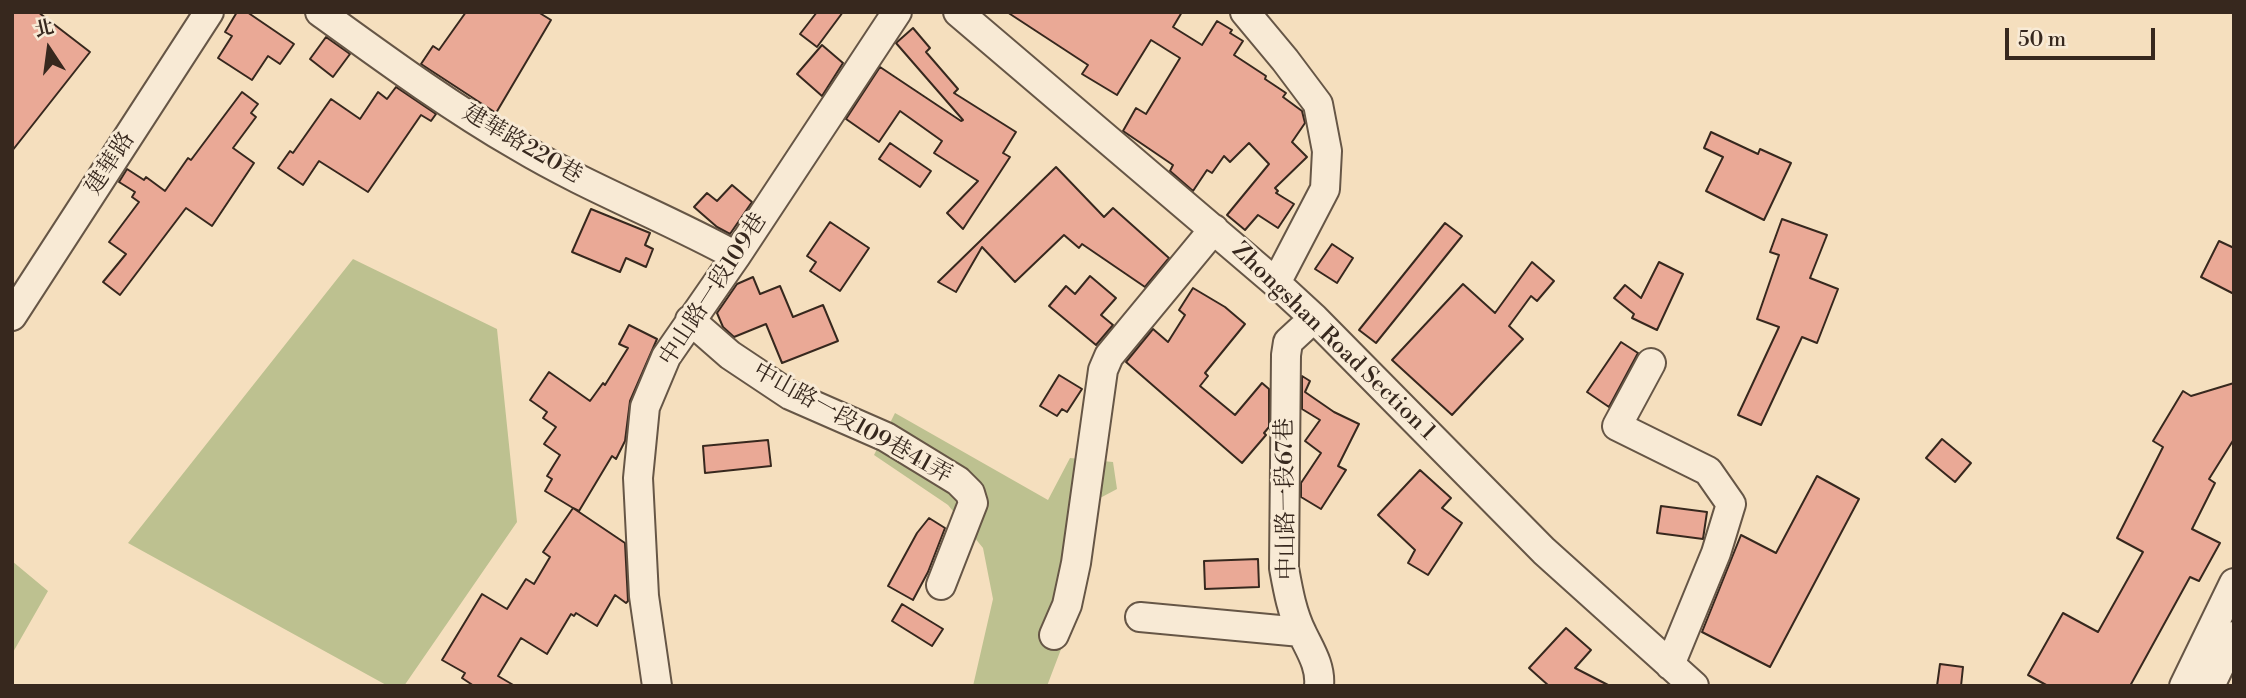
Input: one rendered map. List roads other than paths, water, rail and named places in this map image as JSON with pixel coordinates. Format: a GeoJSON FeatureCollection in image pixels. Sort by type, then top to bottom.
{"type":"FeatureCollection","features":[{"type":"Feature","properties":{"kind":"street","name":"建華路"},"geometry":{"type":"LineString","coordinates":[[12,316],[209,12]]}},
{"type":"Feature","properties":{"kind":"street","name":"建華路220巷"},"geometry":{"type":"LineString","coordinates":[[320,12],[423,87],[518,147],[584,182],[697,234],[736,256]]}},
{"type":"Feature","properties":{"kind":"street","name":"中山路一段109巷"},"geometry":{"type":"LineString","coordinates":[[657,686],[644,596],[639,466],[645,407],[666,357],[897,12]]}},
{"type":"Feature","properties":{"kind":"street","name":"Zhongshan Road Section 1"},"geometry":{"type":"LineString","coordinates":[[958,12],[1276,283],[1545,551],[1695,686]]}},
{"type":"Feature","properties":{"kind":"street"},"geometry":{"type":"LineString","coordinates":[[1245,12],[1318,104],[1327,151],[1325,189],[1276,283]]}},
{"type":"Feature","properties":{"kind":"street"},"geometry":{"type":"LineString","coordinates":[[1054,635],[1067,605],[1076,563],[1103,370],[1109,356],[1214,229]]}},
{"type":"Feature","properties":{"kind":"street","name":"中山路一段67巷"},"geometry":{"type":"LineString","coordinates":[[1314,318],[1288,342],[1286,355],[1284,568],[1301,632],[1313,652],[1320,686]]}},
{"type":"Feature","properties":{"kind":"street","name":"中山路一段109巷41弄"},"geometry":{"type":"LineString","coordinates":[[690,320],[730,355],[790,395],[886,437],[958,481],[970,493],[973,503],[942,585]]}},
{"type":"Feature","properties":{"kind":"street"},"geometry":{"type":"LineString","coordinates":[[1651,363],[1617,426],[1708,471],[1731,504],[1716,553],[1670,665]]}},
{"type":"Feature","properties":{"kind":"street"},"geometry":{"type":"LineString","coordinates":[[2183,686],[2234,583]]}},
{"type":"Feature","properties":{"kind":"street"},"geometry":{"type":"LineString","coordinates":[[1140,617],[1301,632]]}},
{"type":"Feature","properties":{"kind":"street"},"geometry":{"type":"LineString","coordinates":[[2210,686],[2234,636]]}}]}
